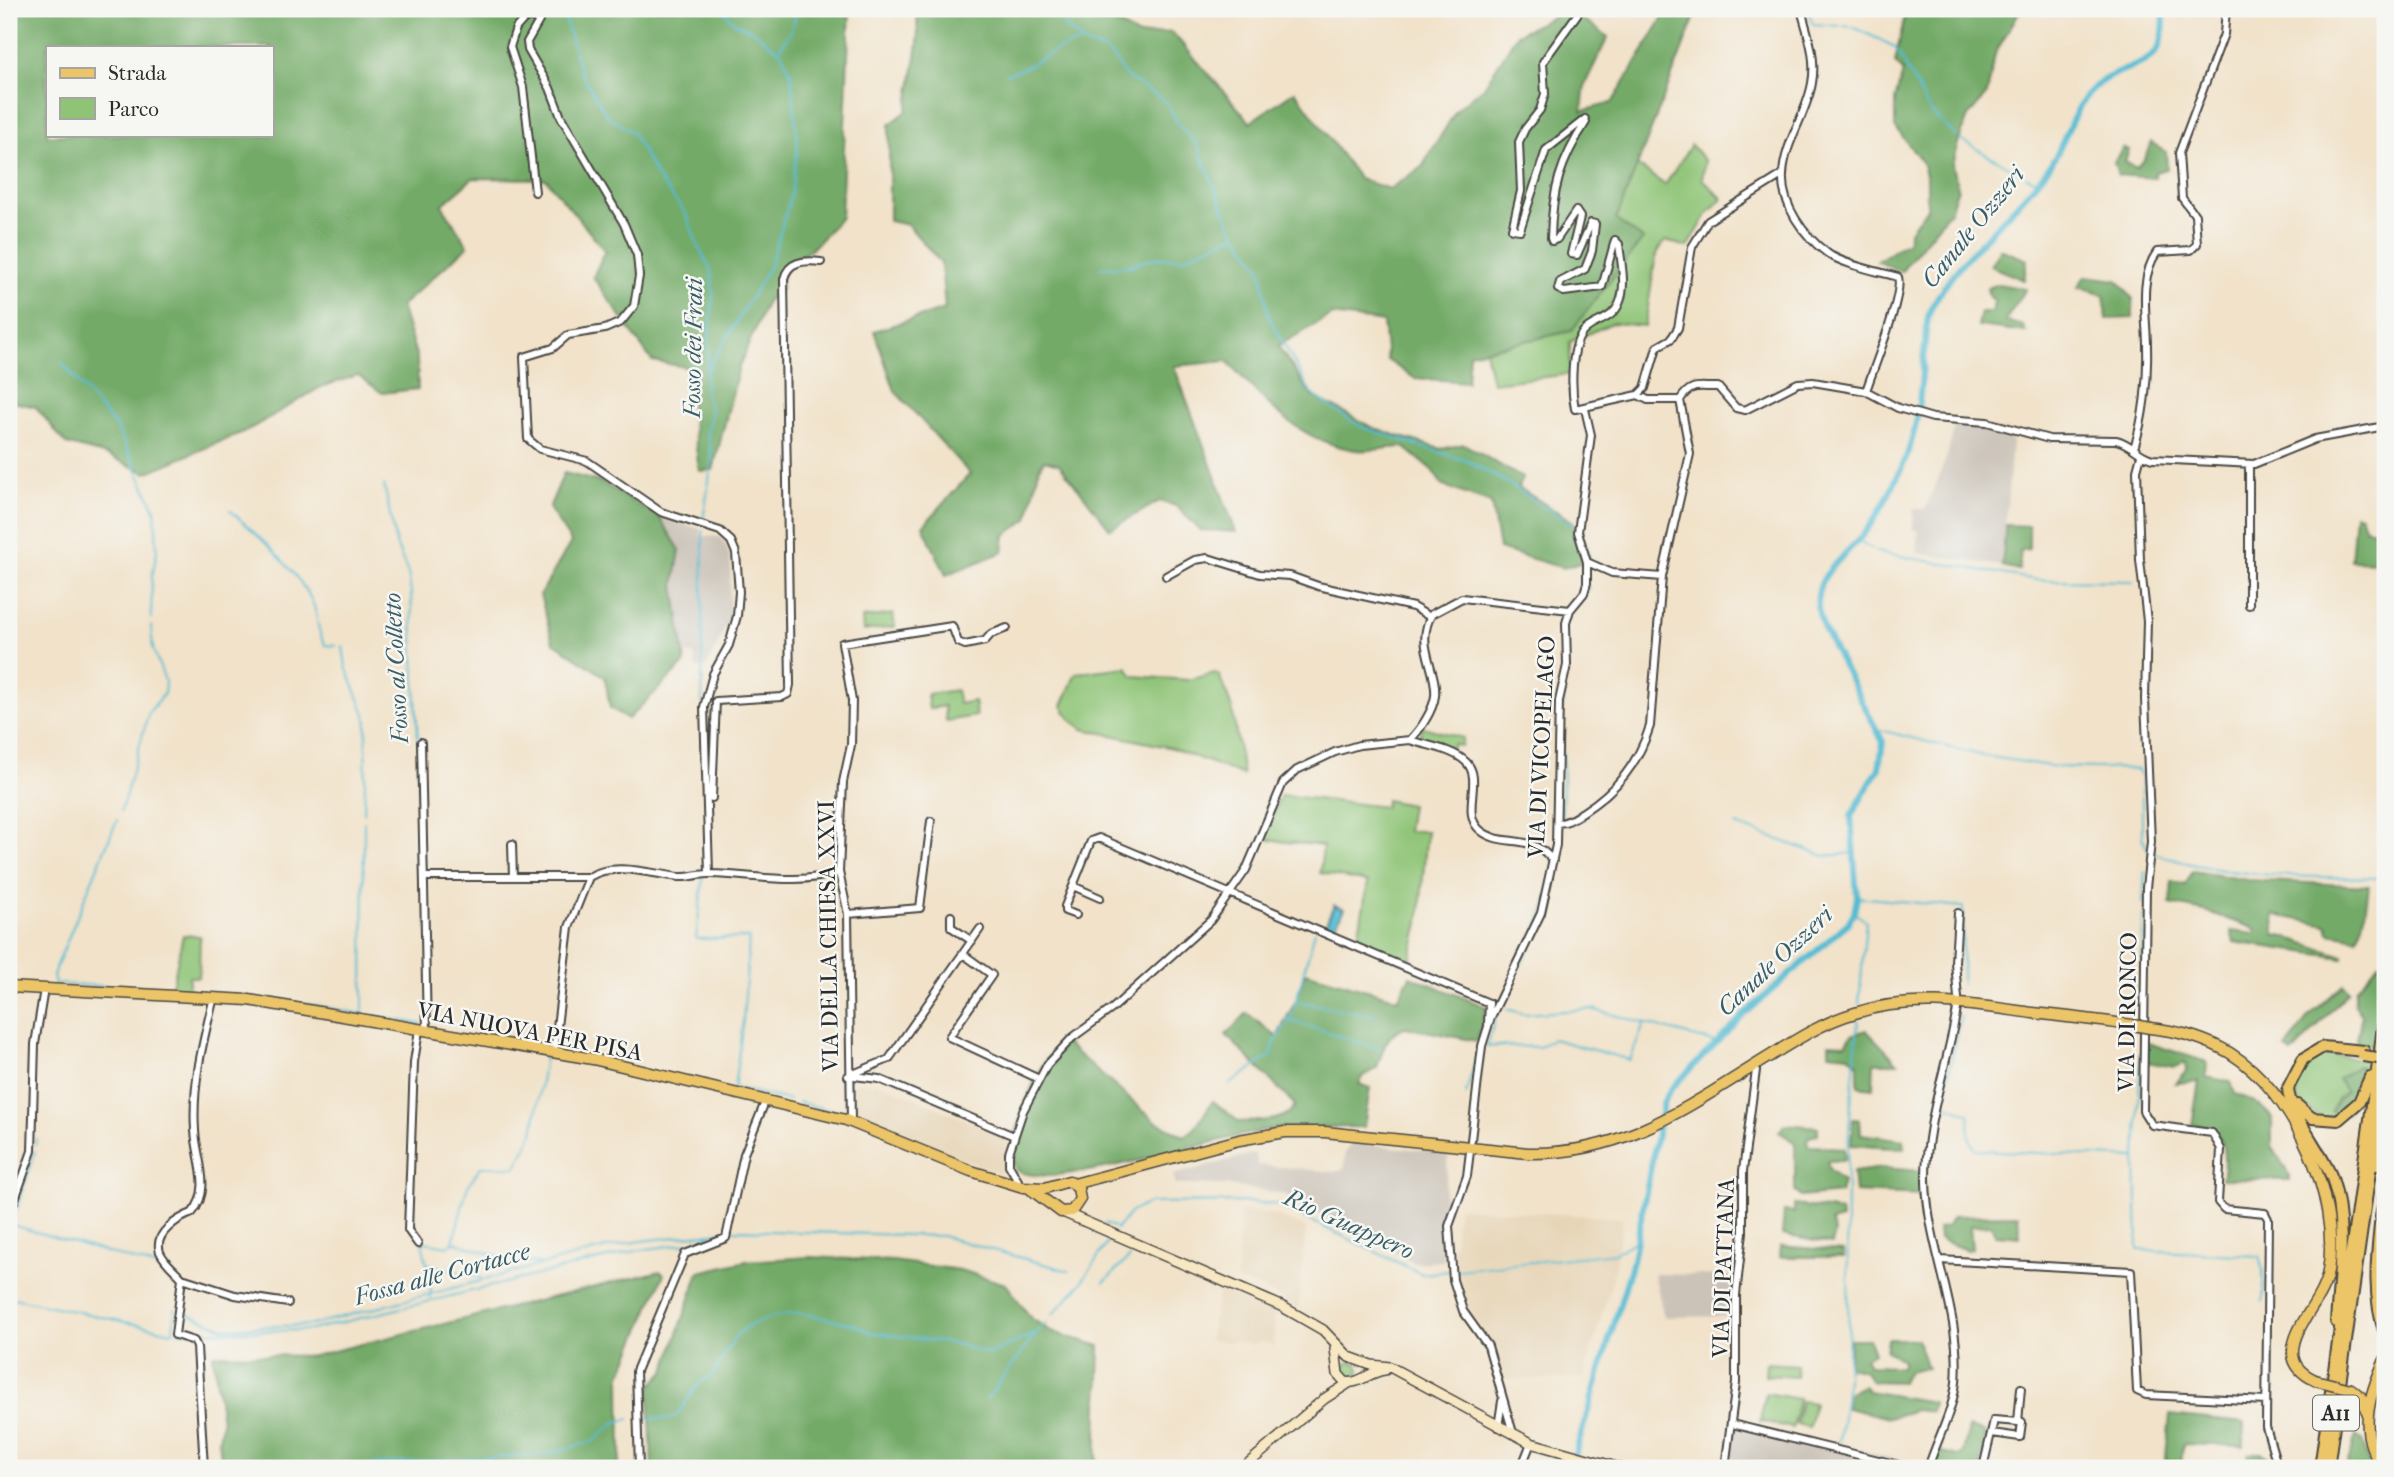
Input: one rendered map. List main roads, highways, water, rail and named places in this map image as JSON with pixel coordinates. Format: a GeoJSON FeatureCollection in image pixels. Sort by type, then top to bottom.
{"type":"FeatureCollection","features":[{"type":"Feature","properties":{"kind":"highway","name":"A11"},"geometry":{"type":"LineString","coordinates":[[2328,1468],[2367,1202],[2385,1014]]}},
{"type":"Feature","properties":{"kind":"highway"},"geometry":{"type":"LineString","coordinates":[[2294,1072],[2293,1095],[2300,1109],[2312,1118],[2332,1121],[2347,1115],[2359,1102],[2381,1058],[2329,1051],[2312,1054],[2294,1072],[2288,1083],[2289,1098],[2322,1157],[2337,1201],[2334,1376]]}},
{"type":"Feature","properties":{"kind":"highway","name":"A11"},"geometry":{"type":"LineString","coordinates":[[2320,1468],[2381,1058]]}},
{"type":"Feature","properties":{"kind":"highway"},"geometry":{"type":"LineString","coordinates":[[2367,1202],[2385,1138]]}},
{"type":"Feature","properties":{"kind":"highway"},"geometry":{"type":"LineString","coordinates":[[2385,1195],[2376,1268],[2377,1292],[2385,1334]]}},
{"type":"Feature","properties":{"kind":"highway"},"geometry":{"type":"LineString","coordinates":[[2377,1292],[2385,1266]]}},
{"type":"Feature","properties":{"kind":"main road","name":"VIA NUOVA PER PISA"},"geometry":{"type":"LineString","coordinates":[[9,987],[266,1002],[609,1062],[850,1122],[971,1171],[1026,1188]]}},
{"type":"Feature","properties":{"kind":"main road"},"geometry":{"type":"LineString","coordinates":[[1026,1188],[1052,1186],[1062,1181],[1074,1184],[1239,1140],[1285,1132],[1325,1132],[1540,1153],[1597,1147],[1638,1133],[1811,1032],[1852,1013],[1881,1006],[1946,1002],[2144,1027],[2199,1038],[2245,1065],[2274,1096],[2314,1163],[2329,1212],[2329,1267],[2324,1288],[2296,1337],[2293,1352],[2298,1367],[2315,1380],[2351,1389],[2361,1389],[2376,1380]]}},
{"type":"Feature","properties":{"kind":"main road"},"geometry":{"type":"LineString","coordinates":[[1064,1212],[1072,1210],[1089,1185],[1100,1177]]}},
{"type":"Feature","properties":{"kind":"main road"},"geometry":{"type":"LineString","coordinates":[[1074,1184],[1092,1222]]}},
{"type":"Feature","properties":{"kind":"main road"},"geometry":{"type":"LineString","coordinates":[[1049,1202],[1052,1186]]}},
{"type":"Feature","properties":{"kind":"main road"},"geometry":{"type":"LineString","coordinates":[[1026,1188],[1049,1202],[1055,1210],[1121,1234],[1281,1306],[1317,1326],[1349,1357],[1390,1367],[1514,1435],[1531,1443],[1620,1468]]}},
{"type":"Feature","properties":{"kind":"main road"},"geometry":{"type":"LineString","coordinates":[[1334,1343],[1338,1371],[1349,1383]]}},
{"type":"Feature","properties":{"kind":"main road"},"geometry":{"type":"LineString","coordinates":[[1324,1399],[1335,1385],[1342,1360],[1349,1357]]}},
{"type":"Feature","properties":{"kind":"main road"},"geometry":{"type":"LineString","coordinates":[[2367,1414],[2376,1380],[2385,1360]]}},
{"type":"Feature","properties":{"kind":"main road"},"geometry":{"type":"LineString","coordinates":[[1361,1361],[1364,1368],[1362,1378]]}},
{"type":"Feature","properties":{"kind":"main road"},"geometry":{"type":"LineString","coordinates":[[1243,1468],[1324,1399],[1349,1383],[1380,1370],[1401,1373]]}},
{"type":"Feature","properties":{"kind":"main road"},"geometry":{"type":"LineString","coordinates":[[2351,1389],[2361,1397],[2367,1414],[2376,1468]]}},
{"type":"Feature","properties":{"kind":"main road"},"geometry":{"type":"LineString","coordinates":[[2374,1451],[2384,1468]]}},
{"type":"Feature","properties":{"kind":"water"},"geometry":{"type":"Polygon","coordinates":[[[1334,905],[1344,909],[1335,927],[1326,923],[1334,905]]]}},
{"type":"Feature","properties":{"kind":"waterway","name":"Fosso dei Frati"},"geometry":{"type":"LineString","coordinates":[[562,9],[581,73],[607,116],[632,132],[657,177],[686,214],[711,270],[713,295],[705,392],[711,412],[707,432],[712,460],[703,521]]}},
{"type":"Feature","properties":{"kind":"waterway"},"geometry":{"type":"LineString","coordinates":[[707,371],[770,266],[791,196],[798,144],[791,73],[781,52],[753,31],[735,23],[721,9]]}},
{"type":"Feature","properties":{"kind":"waterway"},"geometry":{"type":"LineString","coordinates":[[780,48],[791,31],[798,9]]}},
{"type":"Feature","properties":{"kind":"waterway"},"geometry":{"type":"LineString","coordinates":[[1055,9],[1065,26],[1084,43],[1106,51],[1116,60],[1124,75],[1166,102],[1179,125],[1196,143],[1231,226],[1261,269],[1269,317],[1311,393],[1359,426],[1467,461],[1511,485],[1574,526]]}},
{"type":"Feature","properties":{"kind":"waterway"},"geometry":{"type":"LineString","coordinates":[[1807,9],[1813,24],[1840,26]]}},
{"type":"Feature","properties":{"kind":"waterway","name":"Canale Ozzeri"},"geometry":{"type":"LineString","coordinates":[[1571,1468],[1633,1260],[1663,1103],[1671,1089],[1746,1013],[1848,923],[1854,913],[1857,897],[1851,816],[1879,768],[1883,742],[1824,629],[1818,598],[1826,575],[1876,517],[1908,453],[1918,411],[1926,329],[1932,306],[1959,268],[2022,200],[2051,164],[2085,98],[2098,84],[2139,64],[2159,47],[2163,32],[2163,9]]}},
{"type":"Feature","properties":{"kind":"waterway"},"geometry":{"type":"LineString","coordinates":[[1844,26],[1853,27],[1895,47],[1930,111],[1957,137]]}},
{"type":"Feature","properties":{"kind":"waterway"},"geometry":{"type":"LineString","coordinates":[[1007,74],[1063,47],[1083,43]]}},
{"type":"Feature","properties":{"kind":"waterway"},"geometry":{"type":"LineString","coordinates":[[1961,140],[2018,172]]}},
{"type":"Feature","properties":{"kind":"waterway"},"geometry":{"type":"LineString","coordinates":[[2026,176],[2036,181]]}},
{"type":"Feature","properties":{"kind":"waterway"},"geometry":{"type":"LineString","coordinates":[[1101,268],[1127,266],[1155,258],[1183,258],[1237,234]]}},
{"type":"Feature","properties":{"kind":"waterway"},"geometry":{"type":"LineString","coordinates":[[62,363],[117,428],[155,509],[157,551],[152,577],[151,619]]}},
{"type":"Feature","properties":{"kind":"waterway","name":"Fosso al Colletto"},"geometry":{"type":"LineString","coordinates":[[384,485],[396,544],[408,573],[411,593],[418,742]]}},
{"type":"Feature","properties":{"kind":"waterway"},"geometry":{"type":"LineString","coordinates":[[230,510],[294,575],[314,605],[325,645],[336,646]]}},
{"type":"Feature","properties":{"kind":"waterway","name":"Fosso dei Frati"},"geometry":{"type":"LineString","coordinates":[[702,704],[703,531]]}},
{"type":"Feature","properties":{"kind":"waterway"},"geometry":{"type":"LineString","coordinates":[[1581,532],[1590,560]]}},
{"type":"Feature","properties":{"kind":"waterway"},"geometry":{"type":"LineString","coordinates":[[1858,540],[1877,552],[2037,580],[2133,581]]}},
{"type":"Feature","properties":{"kind":"waterway"},"geometry":{"type":"LineString","coordinates":[[1577,606],[1589,588]]}},
{"type":"Feature","properties":{"kind":"waterway"},"geometry":{"type":"LineString","coordinates":[[121,811],[149,712],[164,694],[165,681],[153,649],[151,626]]}},
{"type":"Feature","properties":{"kind":"waterway"},"geometry":{"type":"LineString","coordinates":[[343,647],[346,667],[367,719],[364,814]]}},
{"type":"Feature","properties":{"kind":"waterway"},"geometry":{"type":"LineString","coordinates":[[1510,984],[1536,933],[1552,883],[1557,857],[1562,803],[1561,723],[1564,694]]}},
{"type":"Feature","properties":{"kind":"waterway"},"geometry":{"type":"LineString","coordinates":[[1876,729],[1984,756],[2056,767],[2137,769],[2142,777],[2142,837],[2149,851]]}},
{"type":"Feature","properties":{"kind":"waterway","name":"Fosso al Colletto"},"geometry":{"type":"LineString","coordinates":[[418,747],[418,812]]}},
{"type":"Feature","properties":{"kind":"waterway","name":"Fosso al Colletto"},"geometry":{"type":"LineString","coordinates":[[418,817],[420,865]]}},
{"type":"Feature","properties":{"kind":"waterway"},"geometry":{"type":"LineString","coordinates":[[106,986],[55,984],[53,975],[117,820]]}},
{"type":"Feature","properties":{"kind":"waterway"},"geometry":{"type":"LineString","coordinates":[[363,1014],[364,822]]}},
{"type":"Feature","properties":{"kind":"waterway"},"geometry":{"type":"LineString","coordinates":[[1736,825],[1825,856],[1853,853]]}},
{"type":"Feature","properties":{"kind":"waterway"},"geometry":{"type":"LineString","coordinates":[[2154,853],[2209,868],[2236,872],[2377,878]]}},
{"type":"Feature","properties":{"kind":"waterway","name":"Fosso dei Frati"},"geometry":{"type":"LineString","coordinates":[[704,870],[706,859]]}},
{"type":"Feature","properties":{"kind":"waterway"},"geometry":{"type":"LineString","coordinates":[[2143,903],[2145,871]]}},
{"type":"Feature","properties":{"kind":"waterway","name":"Fosso dei Frati"},"geometry":{"type":"LineString","coordinates":[[703,878],[696,939],[749,938],[743,1021],[734,1088],[789,1100]]}},
{"type":"Feature","properties":{"kind":"waterway"},"geometry":{"type":"LineString","coordinates":[[1857,897],[1963,907],[1962,984]]}},
{"type":"Feature","properties":{"kind":"waterway","name":"Fosso al Colletto"},"geometry":{"type":"LineString","coordinates":[[430,912],[430,926]]}},
{"type":"Feature","properties":{"kind":"waterway"},"geometry":{"type":"LineString","coordinates":[[1854,913],[1866,921],[1859,1004]]}},
{"type":"Feature","properties":{"kind":"waterway"},"geometry":{"type":"LineString","coordinates":[[2142,959],[2143,916]]}},
{"type":"Feature","properties":{"kind":"waterway","name":"Fosso al Colletto"},"geometry":{"type":"LineString","coordinates":[[430,929],[430,947]]}},
{"type":"Feature","properties":{"kind":"waterway"},"geometry":{"type":"LineString","coordinates":[[1230,1084],[1272,1055],[1274,1044],[1293,1011],[1315,931]]}},
{"type":"Feature","properties":{"kind":"waterway","name":"Fosso al Colletto"},"geometry":{"type":"LineString","coordinates":[[430,953],[430,1018]]}},
{"type":"Feature","properties":{"kind":"waterway"},"geometry":{"type":"LineString","coordinates":[[115,986],[149,988]]}},
{"type":"Feature","properties":{"kind":"waterway"},"geometry":{"type":"LineString","coordinates":[[158,988],[168,989]]}},
{"type":"Feature","properties":{"kind":"waterway"},"geometry":{"type":"LineString","coordinates":[[197,992],[220,994]]}},
{"type":"Feature","properties":{"kind":"waterway"},"geometry":{"type":"LineString","coordinates":[[271,999],[282,1000]]}},
{"type":"Feature","properties":{"kind":"waterway"},"geometry":{"type":"LineString","coordinates":[[288,1001],[421,1024]]}},
{"type":"Feature","properties":{"kind":"waterway"},"geometry":{"type":"LineString","coordinates":[[1295,1001],[1376,1016]]}},
{"type":"Feature","properties":{"kind":"waterway"},"geometry":{"type":"LineString","coordinates":[[1506,1009],[1525,1014],[1592,1009],[1717,1043]]}},
{"type":"Feature","properties":{"kind":"waterway"},"geometry":{"type":"LineString","coordinates":[[1487,1047],[1497,1011]]}},
{"type":"Feature","properties":{"kind":"waterway"},"geometry":{"type":"LineString","coordinates":[[1961,1016],[1942,1103],[1969,1114],[1969,1139],[1974,1146],[1979,1150],[2135,1158]]}},
{"type":"Feature","properties":{"kind":"waterway"},"geometry":{"type":"LineString","coordinates":[[1289,1020],[1380,1049]]}},
{"type":"Feature","properties":{"kind":"waterway"},"geometry":{"type":"LineString","coordinates":[[1839,1442],[1847,1376],[1847,1175],[1858,1021]]}},
{"type":"Feature","properties":{"kind":"waterway"},"geometry":{"type":"LineString","coordinates":[[1488,1046],[1539,1047],[1553,1039],[1630,1060],[1645,1022]]}},
{"type":"Feature","properties":{"kind":"waterway"},"geometry":{"type":"LineString","coordinates":[[1466,1094],[1479,1046]]}},
{"type":"Feature","properties":{"kind":"waterway"},"geometry":{"type":"LineString","coordinates":[[2141,1053],[2136,1158],[2138,1250],[2259,1256],[2263,1270],[2263,1302]]}},
{"type":"Feature","properties":{"kind":"waterway","name":"Fosso al Colletto"},"geometry":{"type":"LineString","coordinates":[[453,1242],[467,1188],[480,1167],[516,1167],[533,1133],[545,1057]]}},
{"type":"Feature","properties":{"kind":"waterway","name":"Fosso dei Frati"},"geometry":{"type":"LineString","coordinates":[[798,1102],[844,1114]]}},
{"type":"Feature","properties":{"kind":"waterway"},"geometry":{"type":"LineString","coordinates":[[35,1145],[36,1139]]}},
{"type":"Feature","properties":{"kind":"waterway"},"geometry":{"type":"LineString","coordinates":[[35,1151],[12,1225],[171,1271],[178,1282]]}},
{"type":"Feature","properties":{"kind":"waterway","name":"Rio Guappero"},"geometry":{"type":"LineString","coordinates":[[1116,1229],[1132,1211],[1149,1203],[1253,1202],[1278,1205],[1422,1274],[1615,1253],[1637,1240]]}},
{"type":"Feature","properties":{"kind":"waterway","name":"Fosso dei Frati"},"geometry":{"type":"LineString","coordinates":[[1104,1223],[1116,1228]]}},
{"type":"Feature","properties":{"kind":"waterway"},"geometry":{"type":"LineString","coordinates":[[734,1230],[942,1236],[1069,1271]]}},
{"type":"Feature","properties":{"kind":"waterway"},"geometry":{"type":"LineString","coordinates":[[178,1332],[311,1330],[640,1250],[697,1242],[723,1231]]}},
{"type":"Feature","properties":{"kind":"waterway","name":"Fossa alle Cortacce"},"geometry":{"type":"LineString","coordinates":[[181,1311],[224,1328],[311,1325],[606,1248],[640,1241],[712,1233]]}},
{"type":"Feature","properties":{"kind":"waterway","name":"Rio Guappero"},"geometry":{"type":"LineString","coordinates":[[1053,1314],[1079,1286],[1111,1237]]}},
{"type":"Feature","properties":{"kind":"waterway","name":"Fosso al Colletto"},"geometry":{"type":"LineString","coordinates":[[430,1298],[431,1284],[422,1242],[449,1246],[452,1243]]}},
{"type":"Feature","properties":{"kind":"waterway"},"geometry":{"type":"LineString","coordinates":[[454,1242],[501,1257],[540,1264]]}},
{"type":"Feature","properties":{"kind":"waterway"},"geometry":{"type":"LineString","coordinates":[[1142,1254],[1149,1254]]}},
{"type":"Feature","properties":{"kind":"waterway"},"geometry":{"type":"LineString","coordinates":[[1104,1282],[1130,1257]]}},
{"type":"Feature","properties":{"kind":"waterway"},"geometry":{"type":"LineString","coordinates":[[428,1264],[481,1278]]}},
{"type":"Feature","properties":{"kind":"waterway"},"geometry":{"type":"LineString","coordinates":[[9,1297],[172,1332]]}},
{"type":"Feature","properties":{"kind":"waterway"},"geometry":{"type":"LineString","coordinates":[[1250,1297],[1289,1316]]}},
{"type":"Feature","properties":{"kind":"waterway"},"geometry":{"type":"LineString","coordinates":[[173,1331],[175,1309]]}},
{"type":"Feature","properties":{"kind":"waterway","name":"Rio Guappero"},"geometry":{"type":"LineString","coordinates":[[641,1418],[670,1419],[677,1415],[699,1383],[713,1375],[736,1335],[748,1326],[775,1316],[800,1313],[853,1324],[870,1332],[956,1344],[989,1354],[1038,1332],[1046,1322]]}},
{"type":"Feature","properties":{"kind":"waterway"},"geometry":{"type":"LineString","coordinates":[[987,1399],[1037,1332]]}},
{"type":"Feature","properties":{"kind":"waterway"},"geometry":{"type":"LineString","coordinates":[[2270,1422],[2272,1338]]}},
{"type":"Feature","properties":{"kind":"waterway","name":"Rio Guappero"},"geometry":{"type":"LineString","coordinates":[[313,1468],[548,1454],[594,1441],[614,1423],[629,1419]]}}]}
